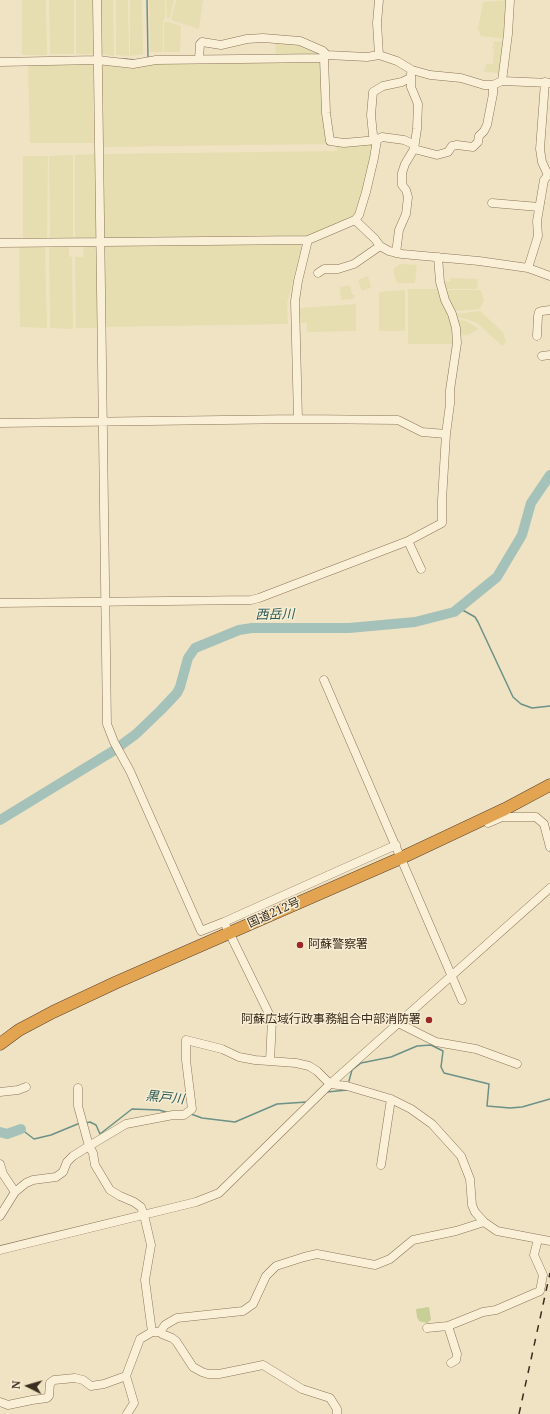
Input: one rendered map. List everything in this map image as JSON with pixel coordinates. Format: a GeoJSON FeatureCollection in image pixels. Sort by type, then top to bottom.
{"type":"FeatureCollection","features":[{"type":"Feature","properties":{"kind":"highway","name":"国道212号"},"geometry":{"type":"LineString","coordinates":[[0,1044],[19,1030],[53,1012],[401,858],[505,809],[550,785]]}},
{"type":"Feature","properties":{"kind":"street"},"geometry":{"type":"LineString","coordinates":[[97,0],[107,724],[114,742],[126,762],[201,931],[396,845]]}},
{"type":"Feature","properties":{"kind":"street"},"geometry":{"type":"LineString","coordinates":[[379,0],[377,23],[379,55]]}},
{"type":"Feature","properties":{"kind":"street"},"geometry":{"type":"LineString","coordinates":[[502,81],[508,34],[510,0]]}},
{"type":"Feature","properties":{"kind":"street"},"geometry":{"type":"LineString","coordinates":[[199,59],[200,44],[202,42],[220,45],[247,39],[263,38],[300,41],[323,51],[326,57],[326,113],[330,141],[344,143],[377,140],[382,137],[397,138],[413,144],[414,149]]}},
{"type":"Feature","properties":{"kind":"street"},"geometry":{"type":"LineString","coordinates":[[0,62],[97,60],[133,64],[156,60],[366,57],[379,55],[397,61],[411,74],[461,78],[484,85],[493,85],[502,81],[548,83],[540,149],[542,162],[549,174],[544,180],[542,200],[539,207],[537,221],[538,236],[528,268]]}},
{"type":"Feature","properties":{"kind":"street"},"geometry":{"type":"LineString","coordinates":[[0,243],[308,240],[355,220],[359,215],[366,192],[377,140],[373,135],[371,116],[373,92],[383,86],[402,82],[411,74]]}},
{"type":"Feature","properties":{"kind":"street"},"geometry":{"type":"LineString","coordinates":[[396,253],[399,230],[406,214],[408,197],[406,190],[402,185],[402,173],[405,164],[414,149],[418,109],[411,87],[411,74]]}},
{"type":"Feature","properties":{"kind":"street"},"geometry":{"type":"LineString","coordinates":[[414,149],[431,155],[437,155],[448,152],[452,146],[457,145],[473,147],[478,142],[479,136],[487,125],[493,94],[493,85]]}},
{"type":"Feature","properties":{"kind":"street"},"geometry":{"type":"LineString","coordinates":[[492,203],[539,207]]}},
{"type":"Feature","properties":{"kind":"street"},"geometry":{"type":"LineString","coordinates":[[355,220],[376,239],[380,246],[389,251],[528,268],[550,276]]}},
{"type":"Feature","properties":{"kind":"street"},"geometry":{"type":"LineString","coordinates":[[298,419],[295,301],[298,281],[308,240]]}},
{"type":"Feature","properties":{"kind":"street"},"geometry":{"type":"LineString","coordinates":[[318,272],[324,269],[338,269],[354,264],[380,246]]}},
{"type":"Feature","properties":{"kind":"street"},"geometry":{"type":"LineString","coordinates":[[0,603],[251,600],[408,541],[442,523],[446,434],[450,404],[450,390],[457,343],[456,328],[440,282],[438,257]]}},
{"type":"Feature","properties":{"kind":"street"},"geometry":{"type":"LineString","coordinates":[[537,336],[539,312],[542,310],[550,310]]}},
{"type":"Feature","properties":{"kind":"street"},"geometry":{"type":"LineString","coordinates":[[0,423],[298,419],[398,420],[422,432],[446,434]]}},
{"type":"Feature","properties":{"kind":"street"},"geometry":{"type":"LineString","coordinates":[[408,541],[421,569]]}},
{"type":"Feature","properties":{"kind":"street"},"geometry":{"type":"LineString","coordinates":[[324,680],[462,1000]]}},
{"type":"Feature","properties":{"kind":"street"},"geometry":{"type":"LineString","coordinates":[[472,824],[475,829],[502,817],[536,817],[544,824],[550,847]]}},
{"type":"Feature","properties":{"kind":"street"},"geometry":{"type":"LineString","coordinates":[[0,1250],[196,1202],[219,1193],[330,1084],[550,888]]}},
{"type":"Feature","properties":{"kind":"street"},"geometry":{"type":"LineString","coordinates":[[224,922],[272,1020],[270,1061]]}},
{"type":"Feature","properties":{"kind":"street"},"geometry":{"type":"LineString","coordinates":[[398,1023],[436,1042],[476,1049],[517,1064]]}},
{"type":"Feature","properties":{"kind":"street"},"geometry":{"type":"LineString","coordinates":[[0,1216],[15,1192],[26,1183],[33,1180],[56,1177],[63,1172],[67,1162],[73,1156],[126,1124],[173,1115],[184,1115],[192,1109],[186,1060],[186,1040],[222,1049],[239,1057],[255,1060],[296,1063],[309,1066],[317,1071],[330,1084],[347,1086],[391,1099],[411,1109],[432,1124],[461,1156],[470,1180],[472,1205],[475,1212],[484,1222],[497,1231],[550,1240]]}},
{"type":"Feature","properties":{"kind":"street"},"geometry":{"type":"LineString","coordinates":[[0,1092],[18,1090],[26,1087]]}},
{"type":"Feature","properties":{"kind":"street"},"geometry":{"type":"LineString","coordinates":[[78,1088],[78,1106],[89,1146],[93,1153],[95,1165],[110,1190],[141,1207],[144,1215],[151,1246],[145,1280],[156,1332]]}},
{"type":"Feature","properties":{"kind":"street"},"geometry":{"type":"LineString","coordinates":[[381,1166],[391,1099]]}},
{"type":"Feature","properties":{"kind":"street"},"geometry":{"type":"LineString","coordinates":[[0,1164],[3,1174],[15,1192]]}},
{"type":"Feature","properties":{"kind":"street"},"geometry":{"type":"LineString","coordinates":[[127,1414],[134,1403],[126,1376],[140,1339],[156,1332],[177,1318],[243,1311],[253,1304],[266,1276],[276,1266],[304,1257],[317,1254],[375,1265],[390,1259],[414,1240],[456,1231],[484,1222]]}},
{"type":"Feature","properties":{"kind":"street"},"geometry":{"type":"LineString","coordinates":[[427,1328],[448,1326],[483,1312],[496,1310],[540,1291],[544,1275],[534,1255],[538,1239]]}},
{"type":"Feature","properties":{"kind":"street"},"geometry":{"type":"LineString","coordinates":[[448,1326],[457,1354],[456,1360],[451,1363]]}},
{"type":"Feature","properties":{"kind":"street"},"geometry":{"type":"LineString","coordinates":[[156,1332],[176,1341],[193,1367],[202,1372],[208,1374],[219,1374],[263,1365],[302,1389],[330,1398],[337,1409],[337,1414]]}},
{"type":"Feature","properties":{"kind":"street"},"geometry":{"type":"LineString","coordinates":[[0,1402],[8,1405],[47,1398],[49,1396],[50,1383],[54,1380],[75,1378],[83,1380],[91,1386],[104,1384],[126,1376]]}},
{"type":"Feature","properties":{"kind":"shaded area"},"geometry":{"type":"Polygon","coordinates":[[[22,0],[46,0],[47,55],[22,55],[22,0]]]}},
{"type":"Feature","properties":{"kind":"shaded area"},"geometry":{"type":"Polygon","coordinates":[[[49,0],[74,0],[74,54],[50,54],[49,0]]]}},
{"type":"Feature","properties":{"kind":"shaded area"},"geometry":{"type":"Polygon","coordinates":[[[76,0],[94,0],[94,54],[76,54],[76,0]]]}},
{"type":"Feature","properties":{"kind":"shaded area"},"geometry":{"type":"Polygon","coordinates":[[[100,0],[113,0],[114,56],[100,54],[100,0]]]}},
{"type":"Feature","properties":{"kind":"shaded area"},"geometry":{"type":"Polygon","coordinates":[[[116,0],[128,0],[129,56],[116,55],[116,0]]]}},
{"type":"Feature","properties":{"kind":"shaded area"},"geometry":{"type":"Polygon","coordinates":[[[130,0],[142,0],[143,54],[130,56],[130,0]]]}},
{"type":"Feature","properties":{"kind":"shaded area"},"geometry":{"type":"Polygon","coordinates":[[[149,0],[165,0],[165,19],[163,20],[163,52],[150,52],[149,0]]]}},
{"type":"Feature","properties":{"kind":"shaded area"},"geometry":{"type":"Polygon","coordinates":[[[166,0],[174,0],[170,18],[167,18],[166,0]]]}},
{"type":"Feature","properties":{"kind":"shaded area"},"geometry":{"type":"Polygon","coordinates":[[[176,0],[203,0],[199,29],[171,20],[176,0]]]}},
{"type":"Feature","properties":{"kind":"shaded area"},"geometry":{"type":"Polygon","coordinates":[[[508,0],[504,39],[481,36],[478,29],[483,2],[508,0]]]}},
{"type":"Feature","properties":{"kind":"shaded area"},"geometry":{"type":"Polygon","coordinates":[[[164,22],[181,26],[180,52],[164,52],[164,22]]]}},
{"type":"Feature","properties":{"kind":"shaded area"},"geometry":{"type":"Polygon","coordinates":[[[275,40],[293,41],[321,54],[314,56],[276,56],[275,40]]]}},
{"type":"Feature","properties":{"kind":"shaded area"},"geometry":{"type":"Polygon","coordinates":[[[494,41],[504,42],[499,73],[484,72],[486,64],[493,64],[494,49],[492,49],[494,41]]]}},
{"type":"Feature","properties":{"kind":"shaded area"},"geometry":{"type":"Polygon","coordinates":[[[319,61],[322,63],[329,144],[102,147],[101,67],[103,65],[124,67],[156,63],[319,61]]]}},
{"type":"Feature","properties":{"kind":"shaded area"},"geometry":{"type":"Polygon","coordinates":[[[93,64],[94,143],[30,143],[28,65],[93,64]]]}},
{"type":"Feature","properties":{"kind":"shaded area"},"geometry":{"type":"Polygon","coordinates":[[[375,143],[361,200],[353,218],[309,237],[104,238],[104,154],[337,151],[337,146],[375,143]]]}},
{"type":"Feature","properties":{"kind":"shaded area"},"geometry":{"type":"Polygon","coordinates":[[[95,154],[97,238],[75,238],[75,155],[95,154]]]}},
{"type":"Feature","properties":{"kind":"shaded area"},"geometry":{"type":"Polygon","coordinates":[[[73,155],[73,239],[50,239],[49,156],[73,155]]]}},
{"type":"Feature","properties":{"kind":"shaded area"},"geometry":{"type":"Polygon","coordinates":[[[23,156],[48,156],[47,239],[23,239],[23,156]]]}},
{"type":"Feature","properties":{"kind":"shaded area"},"geometry":{"type":"Polygon","coordinates":[[[301,243],[302,245],[287,304],[288,324],[106,327],[105,245],[301,243]]]}},
{"type":"Feature","properties":{"kind":"shaded area"},"geometry":{"type":"Polygon","coordinates":[[[45,245],[47,328],[20,327],[19,246],[45,245]]]}},
{"type":"Feature","properties":{"kind":"shaded area"},"geometry":{"type":"Polygon","coordinates":[[[49,245],[69,245],[69,256],[72,257],[73,329],[50,328],[49,245]]]}},
{"type":"Feature","properties":{"kind":"shaded area"},"geometry":{"type":"Polygon","coordinates":[[[84,245],[96,247],[98,328],[76,328],[75,257],[83,257],[84,245]]]}},
{"type":"Feature","properties":{"kind":"shaded area"},"geometry":{"type":"Polygon","coordinates":[[[400,264],[417,265],[415,283],[397,283],[394,268],[400,264]]]}},
{"type":"Feature","properties":{"kind":"shaded area"},"geometry":{"type":"Polygon","coordinates":[[[368,276],[371,287],[362,291],[358,280],[368,276]]]}},
{"type":"Feature","properties":{"kind":"shaded area"},"geometry":{"type":"Polygon","coordinates":[[[451,278],[478,279],[477,289],[445,289],[444,282],[450,281],[451,278]]]}},
{"type":"Feature","properties":{"kind":"shaded area"},"geometry":{"type":"Polygon","coordinates":[[[350,285],[352,294],[355,295],[353,299],[341,300],[340,287],[350,285]]]}},
{"type":"Feature","properties":{"kind":"shaded area"},"geometry":{"type":"Polygon","coordinates":[[[408,289],[439,289],[452,324],[453,344],[408,344],[408,289]]]}},
{"type":"Feature","properties":{"kind":"shaded area"},"geometry":{"type":"Polygon","coordinates":[[[405,290],[405,331],[379,331],[379,292],[405,290]]]}},
{"type":"Feature","properties":{"kind":"shaded area"},"geometry":{"type":"Polygon","coordinates":[[[445,290],[481,290],[484,300],[480,309],[453,311],[445,290]]]}},
{"type":"Feature","properties":{"kind":"shaded area"},"geometry":{"type":"Polygon","coordinates":[[[356,304],[356,331],[307,332],[307,323],[299,323],[298,311],[302,308],[356,304]]]}},
{"type":"Feature","properties":{"kind":"shaded area"},"geometry":{"type":"Polygon","coordinates":[[[480,311],[503,332],[506,342],[502,346],[477,323],[456,317],[455,314],[480,311]]]}},
{"type":"Feature","properties":{"kind":"shaded area"},"geometry":{"type":"Polygon","coordinates":[[[457,319],[466,321],[479,329],[468,335],[458,336],[457,319]]]}},
{"type":"Feature","properties":{"kind":"green space"},"geometry":{"type":"Polygon","coordinates":[[[429,1307],[431,1320],[427,1323],[419,1321],[416,1309],[429,1307]]]}},
{"type":"Feature","properties":{"kind":"waterway"},"geometry":{"type":"LineString","coordinates":[[147,0],[148,58]]}},
{"type":"Feature","properties":{"kind":"waterway"},"geometry":{"type":"LineString","coordinates":[[124,59],[136,60]]}},
{"type":"Feature","properties":{"kind":"waterway","name":"西岳川"},"geometry":{"type":"LineString","coordinates":[[0,820],[113,751],[136,734],[177,693],[188,658],[195,648],[239,630],[252,628],[349,628],[415,622],[454,612],[497,577],[522,535],[531,503],[550,475]]}},
{"type":"Feature","properties":{"kind":"waterway"},"geometry":{"type":"LineString","coordinates":[[459,608],[475,617],[513,697],[521,704],[532,708],[550,706]]}},
{"type":"Feature","properties":{"kind":"waterway","name":"黒戸川"},"geometry":{"type":"LineString","coordinates":[[349,1081],[352,1070],[361,1063],[391,1057],[417,1046],[431,1045],[443,1051],[441,1067],[444,1073],[489,1084],[487,1106],[510,1108],[522,1107],[550,1099]]}},
{"type":"Feature","properties":{"kind":"waterway","name":"黒戸川"},"geometry":{"type":"LineString","coordinates":[[327,1092],[347,1090]]}},
{"type":"Feature","properties":{"kind":"waterway","name":"黒戸川"},"geometry":{"type":"LineString","coordinates":[[191,1114],[202,1118],[235,1122],[277,1104],[307,1102]]}},
{"type":"Feature","properties":{"kind":"waterway","name":"黒戸川"},"geometry":{"type":"LineString","coordinates":[[86,1123],[90,1122],[96,1125],[100,1134],[132,1109],[159,1110],[166,1112]]}},
{"type":"Feature","properties":{"kind":"waterway","name":"黒戸川"},"geometry":{"type":"LineString","coordinates":[[21,1129],[34,1139],[51,1135],[80,1123]]}},
{"type":"Feature","properties":{"kind":"waterway","name":"黒戸川"},"geometry":{"type":"LineString","coordinates":[[0,1132],[7,1134],[21,1129]]}},
{"type":"Feature","properties":{"kind":"railway"},"geometry":{"type":"LineString","coordinates":[[519,1414],[550,1273]]}},
{"type":"Feature","properties":{"kind":"place","name":"阿蘇警察署"},"geometry":{"type":"Point","coordinates":[300,945]}},
{"type":"Feature","properties":{"kind":"place","name":"阿蘇広域行政事務組合中部消防署"},"geometry":{"type":"Point","coordinates":[429,1020]}}]}
